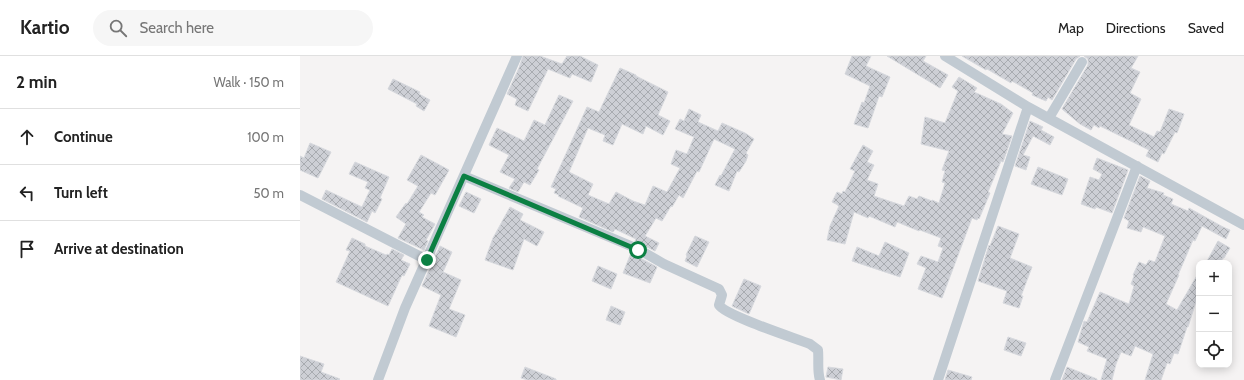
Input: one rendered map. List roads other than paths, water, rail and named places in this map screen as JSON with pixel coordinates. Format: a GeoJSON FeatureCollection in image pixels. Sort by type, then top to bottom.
{"type":"FeatureCollection","features":[{"type":"Feature","properties":{"kind":"street"},"geometry":{"type":"LineString","coordinates":[[378,380],[406,308],[517,56]]}},
{"type":"Feature","properties":{"kind":"street"},"geometry":{"type":"LineString","coordinates":[[945,56],[1028,107],[1244,225]]}},
{"type":"Feature","properties":{"kind":"street"},"geometry":{"type":"LineString","coordinates":[[1049,118],[1082,62]]}},
{"type":"Feature","properties":{"kind":"street"},"geometry":{"type":"LineString","coordinates":[[938,380],[1028,107]]}},
{"type":"Feature","properties":{"kind":"street"},"geometry":{"type":"LineString","coordinates":[[1055,380],[1137,166]]}},
{"type":"Feature","properties":{"kind":"street"},"geometry":{"type":"LineString","coordinates":[[464,176],[638,250],[664,264],[719,289],[722,296],[719,305],[720,308],[735,316],[810,344],[818,350],[818,374],[820,380]]}},
{"type":"Feature","properties":{"kind":"street"},"geometry":{"type":"LineString","coordinates":[[300,195],[427,260]]}}]}
